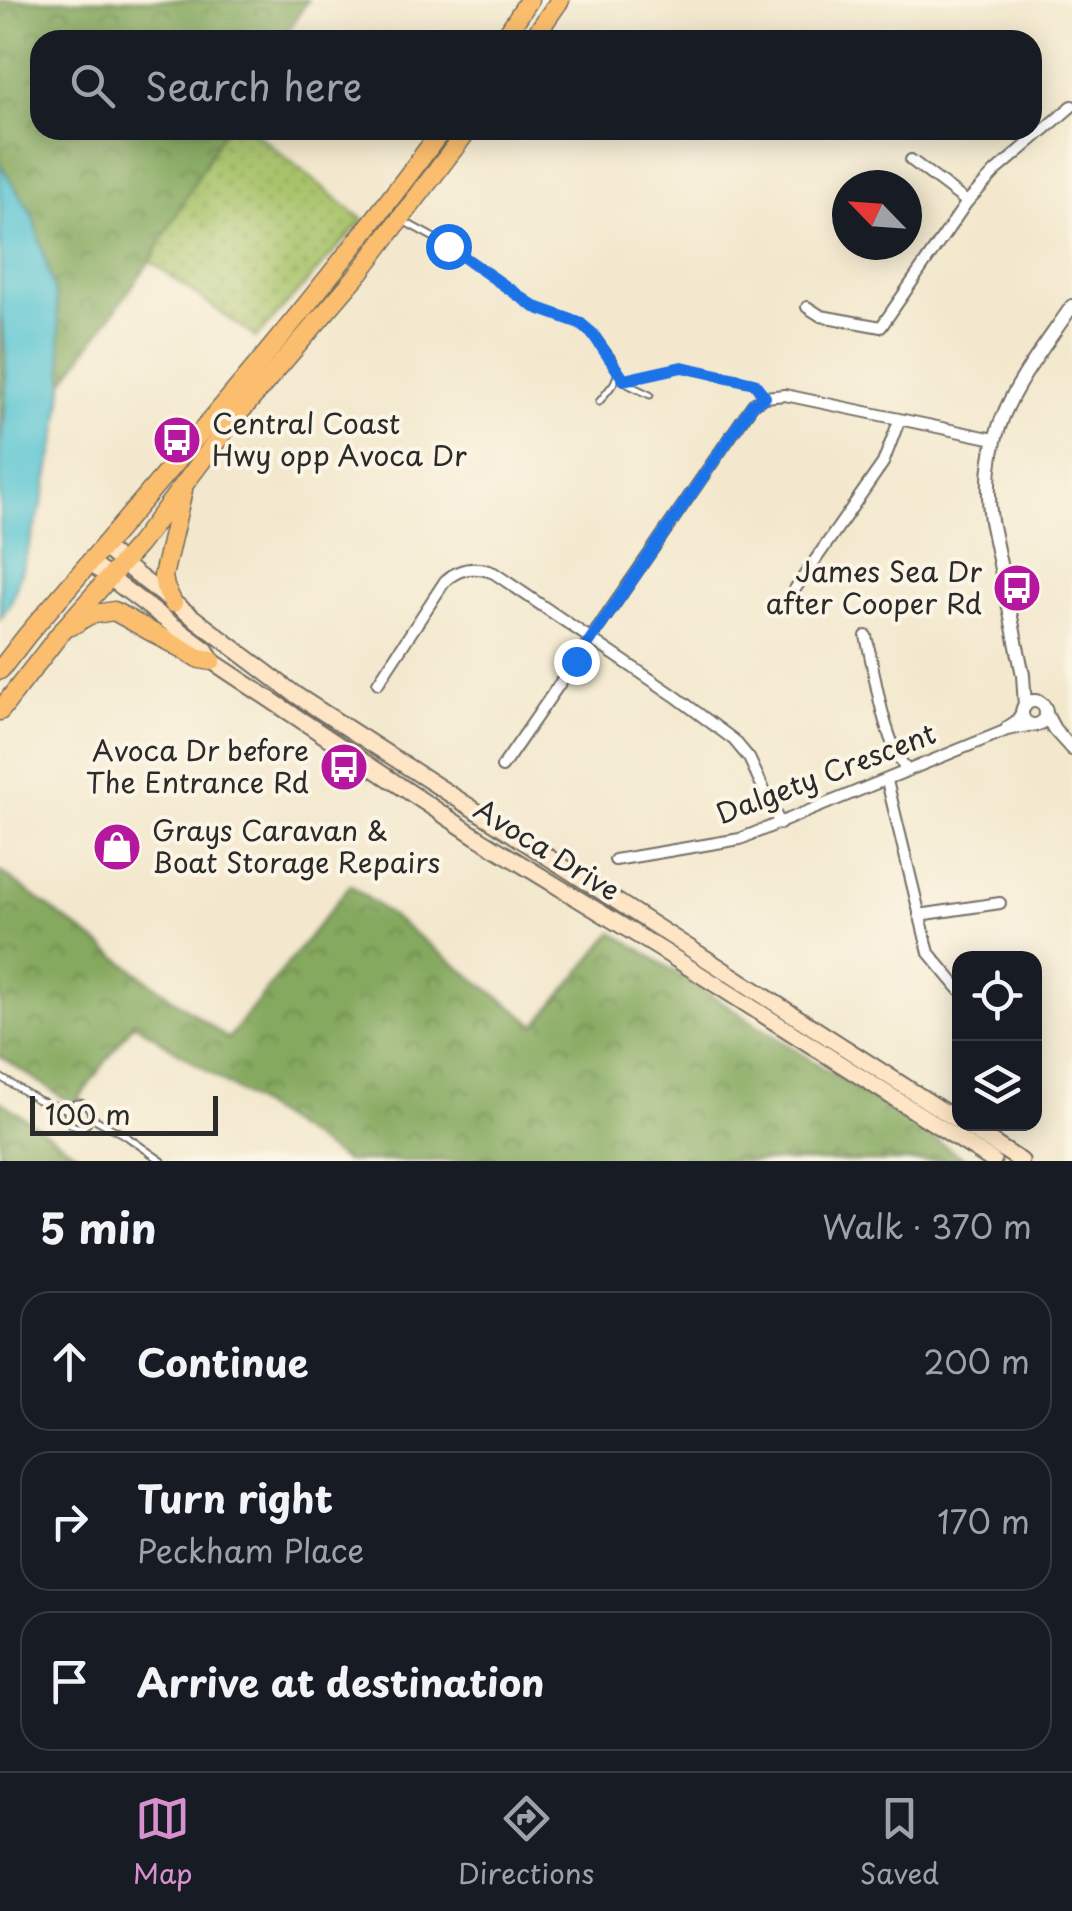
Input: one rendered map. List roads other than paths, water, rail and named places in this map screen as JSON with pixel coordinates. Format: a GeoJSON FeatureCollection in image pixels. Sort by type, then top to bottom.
{"type":"FeatureCollection","features":[{"type":"Feature","properties":{"kind":"highway"},"geometry":{"type":"LineString","coordinates":[[510,30],[529,0]]}},
{"type":"Feature","properties":{"kind":"highway"},"geometry":{"type":"LineString","coordinates":[[539,30],[560,0]]}},
{"type":"Feature","properties":{"kind":"highway"},"geometry":{"type":"LineString","coordinates":[[0,670],[234,392],[434,140]]}},
{"type":"Feature","properties":{"kind":"highway"},"geometry":{"type":"LineString","coordinates":[[0,711],[228,426],[360,272],[460,140]]}},
{"type":"Feature","properties":{"kind":"highway"},"geometry":{"type":"LineString","coordinates":[[173,603],[163,576],[186,480]]}},
{"type":"Feature","properties":{"kind":"highway"},"geometry":{"type":"LineString","coordinates":[[62,631],[89,615],[114,611],[212,662]]}},
{"type":"Feature","properties":{"kind":"main road","name":"Avoca Drive"},"geometry":{"type":"LineString","coordinates":[[103,547],[115,570],[206,650],[212,662],[477,837],[660,948],[993,1161]]}},
{"type":"Feature","properties":{"kind":"main road","name":"Avoca Drive"},"geometry":{"type":"LineString","coordinates":[[90,562],[115,570],[173,603],[296,696],[952,1116]]}},
{"type":"Feature","properties":{"kind":"main road","name":"Avoca Drive"},"geometry":{"type":"LineString","coordinates":[[975,1131],[1021,1161]]}},
{"type":"Feature","properties":{"kind":"street"},"geometry":{"type":"LineString","coordinates":[[1042,132],[1072,106]]}},
{"type":"Feature","properties":{"kind":"street"},"geometry":{"type":"LineString","coordinates":[[807,307],[820,316],[881,327],[967,202],[1033,140]]}},
{"type":"Feature","properties":{"kind":"street"},"geometry":{"type":"LineString","coordinates":[[910,160],[967,202]]}},
{"type":"Feature","properties":{"kind":"street"},"geometry":{"type":"LineString","coordinates":[[1071,748],[1040,721],[1024,719],[1028,706],[987,495],[994,439],[1010,398],[1072,306]]}},
{"type":"Feature","properties":{"kind":"street"},"geometry":{"type":"LineString","coordinates":[[502,767],[753,404],[765,397],[785,396],[994,439]]}},
{"type":"Feature","properties":{"kind":"street"},"geometry":{"type":"LineString","coordinates":[[795,590],[884,463],[899,420]]}},
{"type":"Feature","properties":{"kind":"street"},"geometry":{"type":"LineString","coordinates":[[378,682],[446,581],[468,568],[482,568],[734,740],[749,758],[780,824]]}},
{"type":"Feature","properties":{"kind":"street"},"geometry":{"type":"LineString","coordinates":[[866,636],[887,727],[907,771]]}},
{"type":"Feature","properties":{"kind":"street"},"geometry":{"type":"LineString","coordinates":[[1028,706],[1045,707],[1040,721]]}},
{"type":"Feature","properties":{"kind":"street","name":"Dalgety Crescent"},"geometry":{"type":"LineString","coordinates":[[994,736],[1016,721],[1028,706]]}},
{"type":"Feature","properties":{"kind":"street","name":"Dalgety Crescent"},"geometry":{"type":"LineString","coordinates":[[614,860],[740,838],[1040,721]]}},
{"type":"Feature","properties":{"kind":"street"},"geometry":{"type":"LineString","coordinates":[[886,781],[928,953],[952,981]]}},
{"type":"Feature","properties":{"kind":"street"},"geometry":{"type":"LineString","coordinates":[[919,915],[1000,903]]}},
{"type":"Feature","properties":{"kind":"lane"},"geometry":{"type":"LineString","coordinates":[[400,220],[448,246],[535,307],[580,323],[611,357],[624,380],[650,395]]}},
{"type":"Feature","properties":{"kind":"lane"},"geometry":{"type":"LineString","coordinates":[[624,380],[682,367],[754,383],[765,397]]}},
{"type":"Feature","properties":{"kind":"lane"},"geometry":{"type":"LineString","coordinates":[[599,402],[618,373]]}},
{"type":"Feature","properties":{"kind":"lane"},"geometry":{"type":"LineString","coordinates":[[0,1077],[38,1100],[68,1110]]}},
{"type":"Feature","properties":{"kind":"lane"},"geometry":{"type":"LineString","coordinates":[[82,1103],[89,1108],[91,1117],[78,1126],[68,1119],[68,1110],[82,1103]]}},
{"type":"Feature","properties":{"kind":"lane"},"geometry":{"type":"LineString","coordinates":[[91,1117],[162,1161]]}},
{"type":"Feature","properties":{"kind":"water"},"geometry":{"type":"Polygon","coordinates":[[[0,164],[32,214],[56,296],[64,382],[43,501],[12,600],[0,619],[0,446],[6,378],[0,311],[0,164]]]}},
{"type":"Feature","properties":{"kind":"place","name":"Central Coast Hwy opp Avoca Dr"},"geometry":{"type":"Point","coordinates":[177,440]}},
{"type":"Feature","properties":{"kind":"place","name":"James Sea Dr after Cooper Rd"},"geometry":{"type":"Point","coordinates":[1017,588]}},
{"type":"Feature","properties":{"kind":"place","name":"Avoca Dr before The Entrance Rd"},"geometry":{"type":"Point","coordinates":[344,767]}},
{"type":"Feature","properties":{"kind":"place","name":"Grays Caravan & Boat Storage Repairs"},"geometry":{"type":"Point","coordinates":[117,847]}}]}
